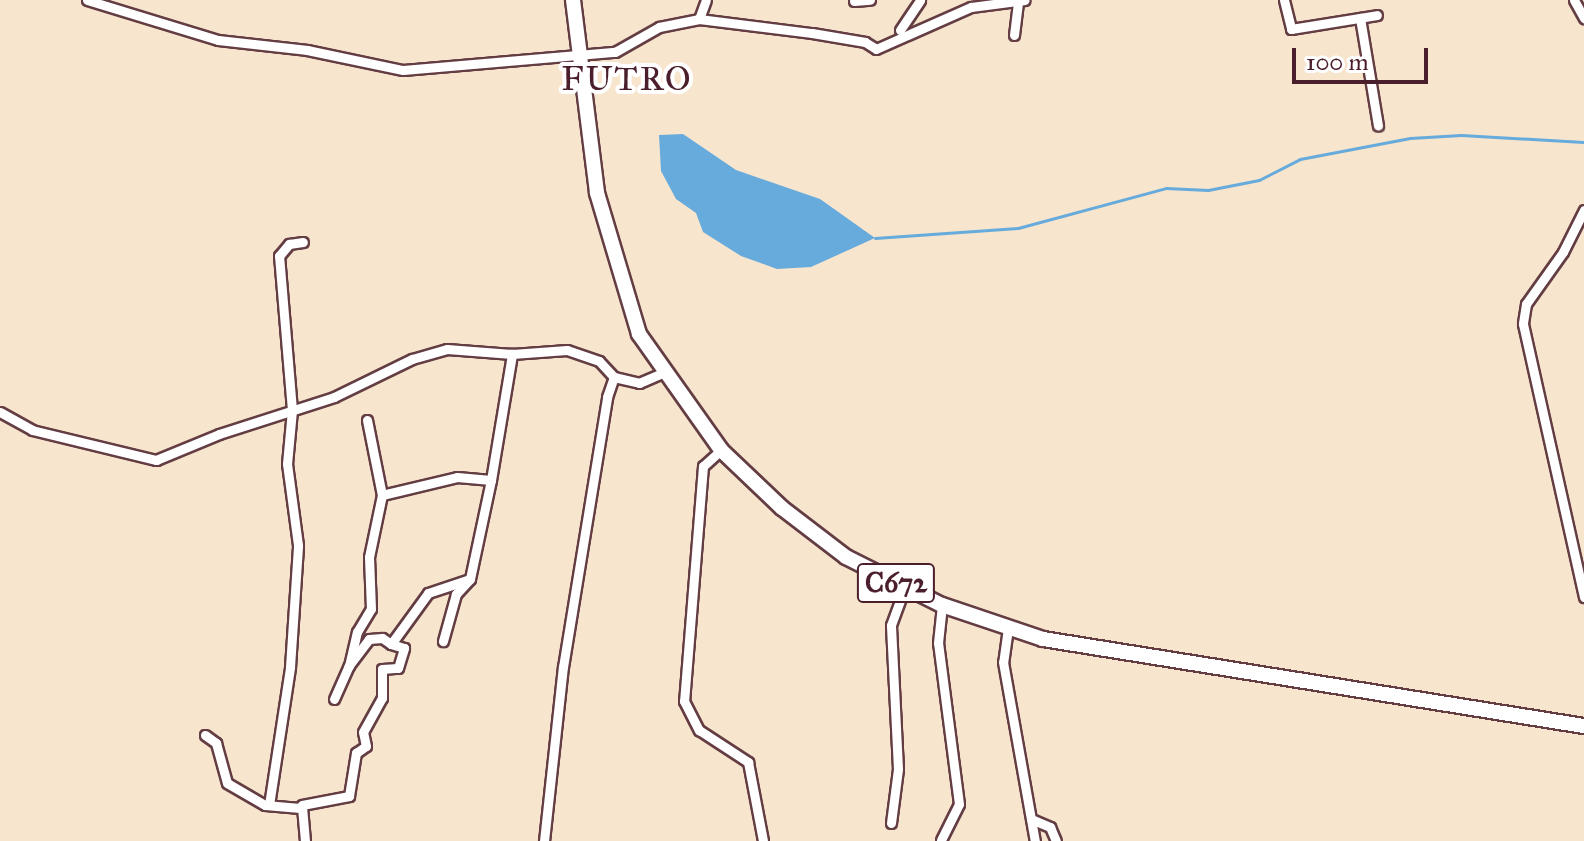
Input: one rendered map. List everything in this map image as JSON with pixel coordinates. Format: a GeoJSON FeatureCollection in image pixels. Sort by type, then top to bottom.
{"type":"FeatureCollection","features":[{"type":"Feature","properties":{"kind":"main road","name":"C672"},"geometry":{"type":"LineString","coordinates":[[573,0],[603,223],[639,334],[662,373],[721,450],[782,508],[846,557],[942,605],[1043,639],[1584,726]]}},
{"type":"Feature","properties":{"kind":"street"},"geometry":{"type":"LineString","coordinates":[[87,0],[218,40],[307,50],[378,68],[403,70],[615,52],[659,27],[699,19],[812,33],[865,42],[876,49],[971,7],[1021,1],[1014,35]]}},
{"type":"Feature","properties":{"kind":"street"},"geometry":{"type":"LineString","coordinates":[[699,19],[706,0]]}},
{"type":"Feature","properties":{"kind":"street"},"geometry":{"type":"LineString","coordinates":[[854,1],[870,0]]}},
{"type":"Feature","properties":{"kind":"street"},"geometry":{"type":"LineString","coordinates":[[900,30],[920,0]]}},
{"type":"Feature","properties":{"kind":"street"},"geometry":{"type":"LineString","coordinates":[[1284,0],[1291,29],[1377,15]]}},
{"type":"Feature","properties":{"kind":"street"},"geometry":{"type":"LineString","coordinates":[[1574,0],[1584,18]]}},
{"type":"Feature","properties":{"kind":"street"},"geometry":{"type":"LineString","coordinates":[[1360,18],[1378,126]]}},
{"type":"Feature","properties":{"kind":"street"},"geometry":{"type":"LineString","coordinates":[[1584,210],[1563,252],[1526,304],[1523,324],[1584,597]]}},
{"type":"Feature","properties":{"kind":"street"},"geometry":{"type":"LineString","coordinates":[[269,805],[290,667],[296,577],[287,464],[292,410],[279,256],[289,244],[303,242]]}},
{"type":"Feature","properties":{"kind":"street"},"geometry":{"type":"LineString","coordinates":[[0,412],[32,430],[156,460],[334,397],[428,353],[447,349],[512,354],[580,352],[599,361],[614,377],[639,383],[662,373]]}},
{"type":"Feature","properties":{"kind":"street"},"geometry":{"type":"LineString","coordinates":[[443,641],[456,594],[470,579],[491,480],[512,354]]}},
{"type":"Feature","properties":{"kind":"street"},"geometry":{"type":"LineString","coordinates":[[544,841],[563,667],[614,377]]}},
{"type":"Feature","properties":{"kind":"street"},"geometry":{"type":"LineString","coordinates":[[334,699],[349,666],[357,632],[371,609],[369,557],[382,495],[367,420]]}},
{"type":"Feature","properties":{"kind":"street"},"geometry":{"type":"LineString","coordinates":[[721,450],[703,466],[683,692],[686,710],[699,730],[748,762],[763,841]]}},
{"type":"Feature","properties":{"kind":"street"},"geometry":{"type":"LineString","coordinates":[[382,495],[457,477],[491,480]]}},
{"type":"Feature","properties":{"kind":"street"},"geometry":{"type":"LineString","coordinates":[[391,644],[428,593],[470,579]]}},
{"type":"Feature","properties":{"kind":"street"},"geometry":{"type":"LineString","coordinates":[[891,823],[898,769],[891,625],[905,587]]}},
{"type":"Feature","properties":{"kind":"street"},"geometry":{"type":"LineString","coordinates":[[941,840],[959,804],[938,643],[942,605]]}},
{"type":"Feature","properties":{"kind":"street"},"geometry":{"type":"LineString","coordinates":[[1008,628],[1003,662],[1035,841]]}},
{"type":"Feature","properties":{"kind":"street"},"geometry":{"type":"LineString","coordinates":[[205,735],[216,743],[227,783],[269,805],[300,808],[349,796],[356,753],[366,746],[363,732],[382,698],[382,669],[398,668],[404,648],[382,638],[369,639],[349,666]]}},
{"type":"Feature","properties":{"kind":"street"},"geometry":{"type":"LineString","coordinates":[[300,808],[305,841]]}},
{"type":"Feature","properties":{"kind":"street"},"geometry":{"type":"LineString","coordinates":[[1031,819],[1050,827],[1056,841]]}},
{"type":"Feature","properties":{"kind":"water"},"geometry":{"type":"Polygon","coordinates":[[[683,134],[736,170],[820,199],[875,238],[811,267],[777,269],[741,256],[703,232],[696,213],[676,199],[661,171],[659,135],[683,134]]]}},
{"type":"Feature","properties":{"kind":"waterway"},"geometry":{"type":"LineString","coordinates":[[875,238],[1018,228],[1166,188],[1208,190],[1259,180],[1300,159],[1410,138],[1461,135],[1584,142]]}},
{"type":"Feature","properties":{"kind":"district","name":"FUTRO"},"geometry":{"type":"Point","coordinates":[627,79]}}]}
